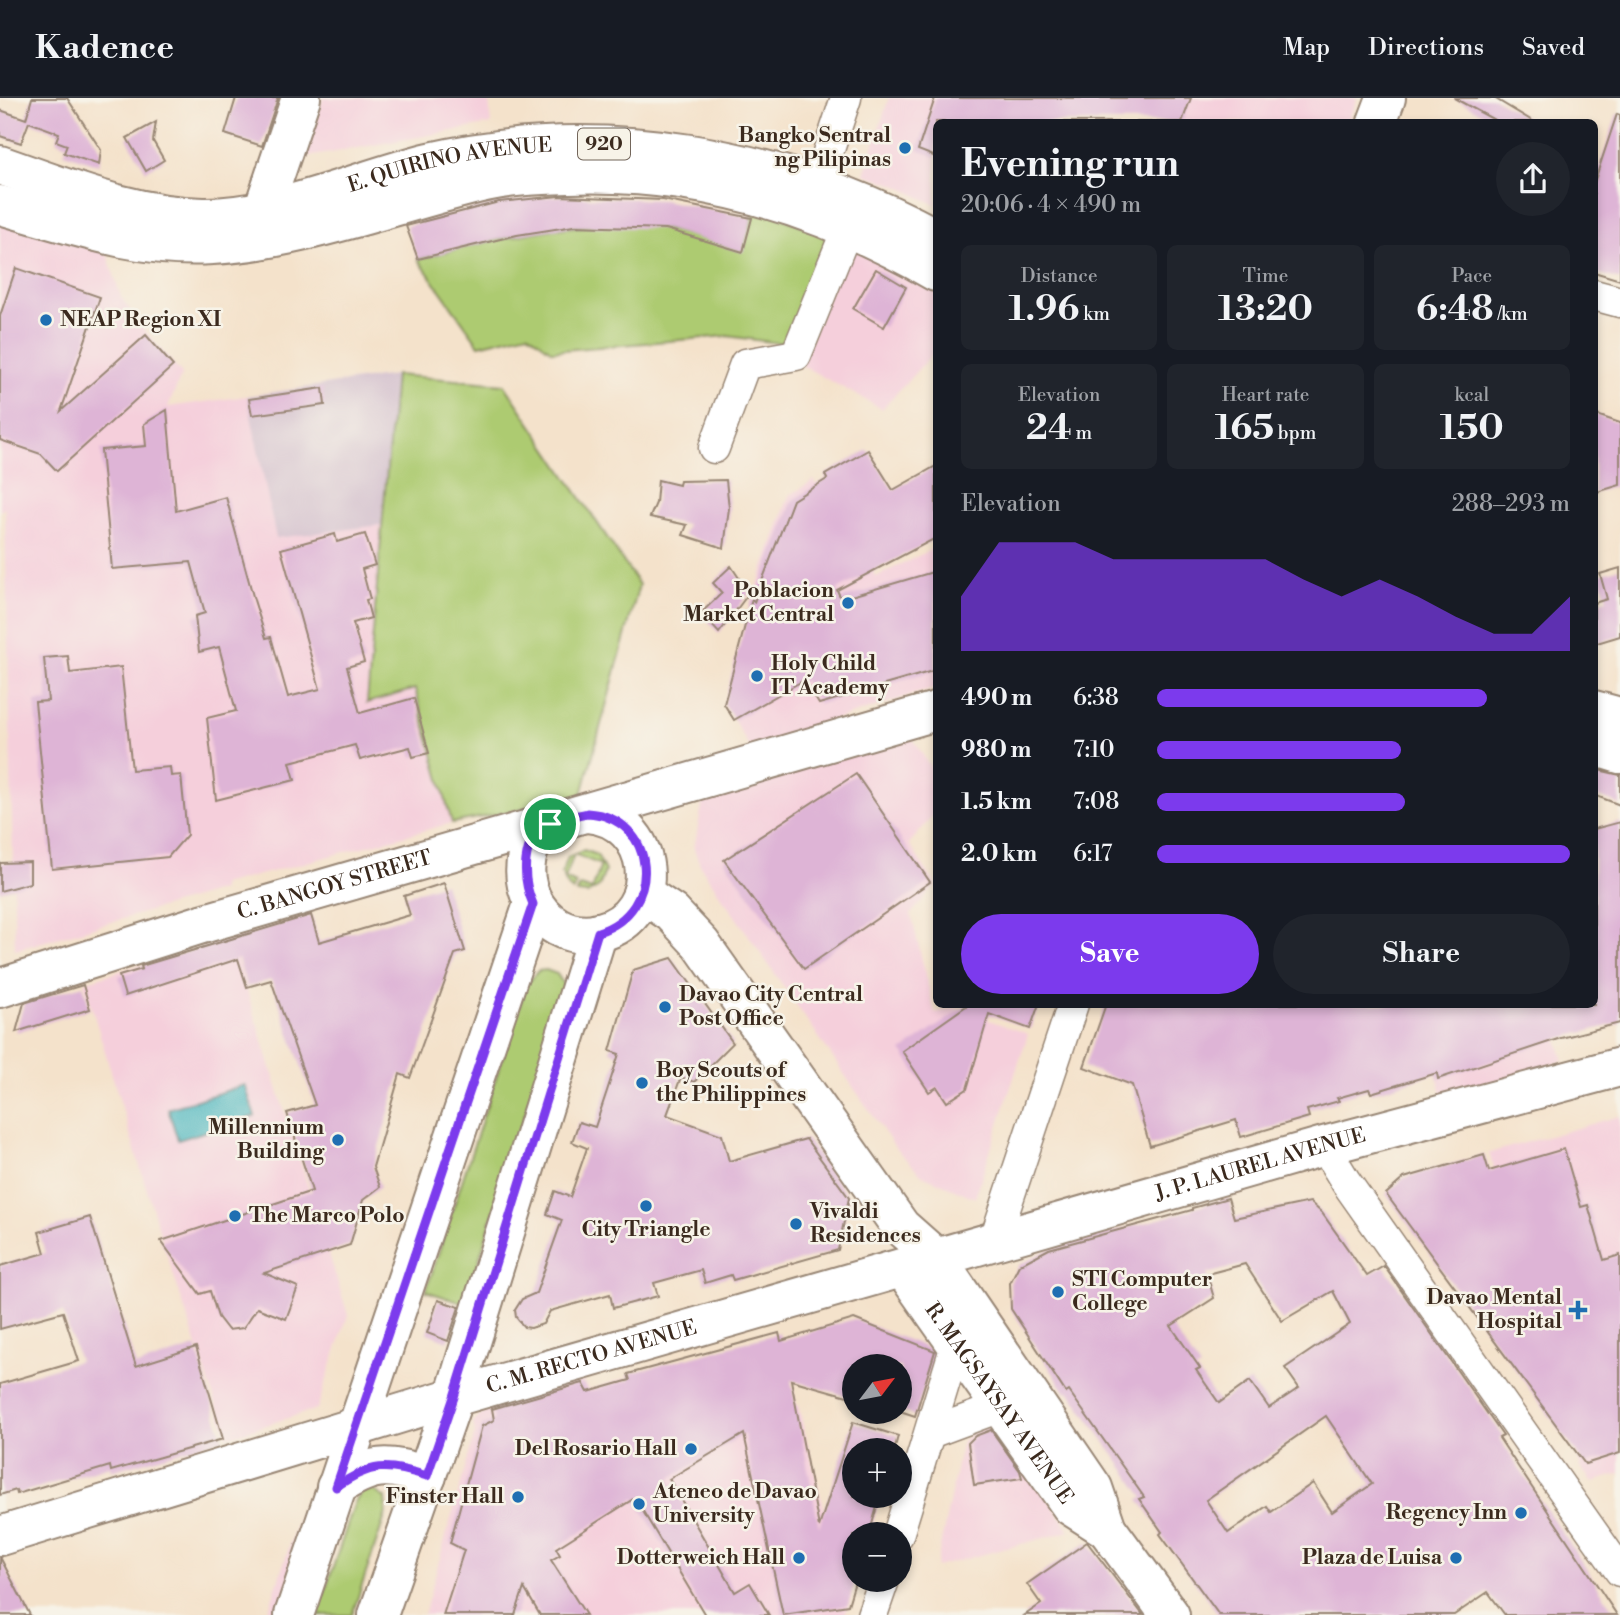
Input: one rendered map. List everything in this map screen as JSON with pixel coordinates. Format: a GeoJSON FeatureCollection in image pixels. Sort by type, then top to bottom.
{"type":"FeatureCollection","features":[{"type":"Feature","properties":{"kind":"main road"},"geometry":{"type":"LineString","coordinates":[[265,224],[301,98]]}},
{"type":"Feature","properties":{"kind":"main road"},"geometry":{"type":"LineString","coordinates":[[1378,119],[1386,98]]}},
{"type":"Feature","properties":{"kind":"main road","name":"E. QUIRINO AVENUE"},"geometry":{"type":"LineString","coordinates":[[0,205],[144,243],[210,246],[428,163],[483,151],[542,145],[609,144],[687,153],[759,167],[813,198],[848,227],[933,270]]}},
{"type":"Feature","properties":{"kind":"main road","name":"E. QUIRINO AVENUE"},"geometry":{"type":"LineString","coordinates":[[0,165],[118,206],[265,224]]}},
{"type":"Feature","properties":{"kind":"main road","name":"E. QUIRINO AVENUE"},"geometry":{"type":"LineString","coordinates":[[813,198],[904,220],[933,235]]}},
{"type":"Feature","properties":{"kind":"main road"},"geometry":{"type":"LineString","coordinates":[[1598,711],[1620,717]]}},
{"type":"Feature","properties":{"kind":"main road","name":"C. BANGOY STREET"},"geometry":{"type":"LineString","coordinates":[[0,988],[202,924],[933,712]]}},
{"type":"Feature","properties":{"kind":"main road"},"geometry":{"type":"LineString","coordinates":[[1598,747],[1620,754]]}},
{"type":"Feature","properties":{"kind":"main road"},"geometry":{"type":"LineString","coordinates":[[641,850],[670,789]]}},
{"type":"Feature","properties":{"kind":"main road"},"geometry":{"type":"LineString","coordinates":[[550,824],[536,836],[526,858],[525,882],[533,904],[545,919],[561,928],[580,933],[598,932],[625,918],[642,893],[645,867],[641,850],[620,823],[598,813],[587,813]]}},
{"type":"Feature","properties":{"kind":"main road"},"geometry":{"type":"LineString","coordinates":[[642,893],[672,913],[701,944],[891,1213],[919,1263]]}},
{"type":"Feature","properties":{"kind":"main road"},"geometry":{"type":"LineString","coordinates":[[294,1615],[533,904]]}},
{"type":"Feature","properties":{"kind":"main road"},"geometry":{"type":"LineString","coordinates":[[379,1615],[454,1397],[598,932]]}},
{"type":"Feature","properties":{"kind":"main road","name":"J. P. LAUREL AVENUE"},"geometry":{"type":"LineString","coordinates":[[919,1263],[1324,1146],[1620,1067]]}},
{"type":"Feature","properties":{"kind":"main road"},"geometry":{"type":"LineString","coordinates":[[891,1213],[988,1243],[973,1268],[969,1309]]}},
{"type":"Feature","properties":{"kind":"main road","name":"C. M. RECTO AVENUE"},"geometry":{"type":"LineString","coordinates":[[0,1536],[454,1397],[919,1263]]}},
{"type":"Feature","properties":{"kind":"main road","name":"R. MAGSAYSAY AVENUE"},"geometry":{"type":"LineString","coordinates":[[919,1263],[969,1309],[1093,1488],[1107,1529],[1170,1615]]}},
{"type":"Feature","properties":{"kind":"main road","name":"R. MAGSAYSAY AVENUE"},"geometry":{"type":"LineString","coordinates":[[919,1263],[956,1345],[1071,1506],[1107,1529]]}},
{"type":"Feature","properties":{"kind":"main road"},"geometry":{"type":"LineString","coordinates":[[336,1487],[365,1469],[385,1466],[427,1476]]}},
{"type":"Feature","properties":{"kind":"street"},"geometry":{"type":"LineString","coordinates":[[813,198],[846,98]]}},
{"type":"Feature","properties":{"kind":"street"},"geometry":{"type":"LineString","coordinates":[[714,448],[745,364],[796,355],[848,227]]}},
{"type":"Feature","properties":{"kind":"street"},"geometry":{"type":"LineString","coordinates":[[1598,296],[1620,302]]}},
{"type":"Feature","properties":{"kind":"street"},"geometry":{"type":"LineString","coordinates":[[988,1243],[1072,1008]]}},
{"type":"Feature","properties":{"kind":"street"},"geometry":{"type":"LineString","coordinates":[[1324,1146],[1346,1182],[1620,1571]]}},
{"type":"Feature","properties":{"kind":"street"},"geometry":{"type":"LineString","coordinates":[[902,1522],[956,1345]]}},
{"type":"Feature","properties":{"kind":"street"},"geometry":{"type":"LineString","coordinates":[[930,1433],[1000,1407]]}},
{"type":"Feature","properties":{"kind":"street"},"geometry":{"type":"LineString","coordinates":[[872,1615],[880,1592]]}},
{"type":"Feature","properties":{"kind":"shaded area"},"geometry":{"type":"Polygon","coordinates":[[[323,98],[489,98],[491,124],[302,158],[323,98]]]}},
{"type":"Feature","properties":{"kind":"shaded area","name":"Bangko Sentral ng Pilipinas"},"geometry":{"type":"Polygon","coordinates":[[[889,98],[1357,98],[1349,119],[933,119],[933,204],[896,185],[864,174],[889,98]]]}},
{"type":"Feature","properties":{"kind":"shaded area"},"geometry":{"type":"Polygon","coordinates":[[[0,222],[106,250],[121,297],[145,331],[182,374],[168,407],[395,375],[367,703],[415,689],[452,823],[222,885],[222,890],[15,950],[5,508],[0,511],[0,222]]]}},
{"type":"Feature","properties":{"kind":"shaded area"},"geometry":{"type":"Polygon","coordinates":[[[849,243],[933,286],[933,353],[882,409],[801,365],[849,243]]]}},
{"type":"Feature","properties":{"kind":"shaded area"},"geometry":{"type":"Polygon","coordinates":[[[395,375],[381,525],[276,538],[247,396],[395,375]]]}},
{"type":"Feature","properties":{"kind":"shaded area","name":"Poblacion Market Central"},"geometry":{"type":"Polygon","coordinates":[[[814,480],[876,577],[933,548],[933,688],[750,748],[724,704],[747,616],[789,496],[814,480]]]}},
{"type":"Feature","properties":{"kind":"shaded area"},"geometry":{"type":"Polygon","coordinates":[[[911,736],[933,771],[933,816],[909,844],[933,880],[933,888],[911,914],[933,1008],[935,1013],[955,1008],[1028,1034],[975,1198],[922,1175],[896,1149],[701,867],[694,849],[704,794],[911,736]]]}},
{"type":"Feature","properties":{"kind":"shaded area","name":"The Marco Polo"},"geometry":{"type":"Polygon","coordinates":[[[237,959],[348,1315],[317,1409],[227,1437],[162,1240],[84,982],[140,965],[147,987],[237,959]]]}},
{"type":"Feature","properties":{"kind":"shaded area"},"geometry":{"type":"Polygon","coordinates":[[[1418,1008],[1548,1008],[1564,1061],[1444,1100],[1418,1008]]]}},
{"type":"Feature","properties":{"kind":"shaded area","name":"Davao Mental Hospital"},"geometry":{"type":"Polygon","coordinates":[[[1620,1116],[1620,1474],[1592,1482],[1581,1468],[1489,1153],[1620,1116]]]}},
{"type":"Feature","properties":{"kind":"shaded area","name":"Ateneo de Davao University"},"geometry":{"type":"Polygon","coordinates":[[[626,1378],[633,1402],[780,1401],[798,1405],[842,1579],[842,1592],[848,1592],[851,1597],[845,1615],[424,1615],[475,1433],[473,1422],[490,1407],[520,1394],[582,1380],[589,1390],[626,1378]]]}},
{"type":"Feature","properties":{"kind":"shaded area"},"geometry":{"type":"Polygon","coordinates":[[[981,1427],[993,1427],[1005,1436],[1070,1531],[936,1567],[962,1441],[981,1427]]]}},
{"type":"Feature","properties":{"kind":"shaded area"},"geometry":{"type":"Polygon","coordinates":[[[304,1501],[344,1515],[311,1615],[267,1615],[304,1501]]]}},
{"type":"Feature","properties":{"kind":"green space"},"geometry":{"type":"Polygon","coordinates":[[[755,208],[837,238],[792,345],[727,336],[552,351],[528,333],[479,345],[418,259],[540,231],[602,225],[665,229],[742,251],[755,208]]]}},
{"type":"Feature","properties":{"kind":"green space"},"geometry":{"type":"Polygon","coordinates":[[[395,375],[504,384],[639,585],[581,798],[452,823],[415,689],[367,703],[395,375]]]}},
{"type":"Feature","properties":{"kind":"green space"},"geometry":{"type":"Polygon","coordinates":[[[584,850],[597,855],[605,871],[599,887],[587,894],[577,893],[580,886],[592,890],[601,865],[574,854],[584,850]]]}},
{"type":"Feature","properties":{"kind":"green space"},"geometry":{"type":"Polygon","coordinates":[[[574,854],[565,879],[576,884],[573,891],[567,886],[562,873],[568,857],[574,854]]]}},
{"type":"Feature","properties":{"kind":"green space"},"geometry":{"type":"Polygon","coordinates":[[[546,970],[557,974],[565,987],[465,1304],[426,1291],[527,983],[538,971],[546,970]]]}},
{"type":"Feature","properties":{"kind":"green space"},"geometry":{"type":"Polygon","coordinates":[[[373,1490],[385,1498],[386,1513],[352,1615],[317,1615],[355,1502],[362,1492],[373,1490]]]}},
{"type":"Feature","properties":{"kind":"water"},"geometry":{"type":"Polygon","coordinates":[[[245,1085],[255,1116],[178,1140],[168,1109],[245,1085]]]}},
{"type":"Feature","properties":{"kind":"building"},"geometry":{"type":"Polygon","coordinates":[[[32,98],[67,98],[101,150],[99,165],[64,153],[67,145],[56,141],[59,133],[29,122],[21,143],[0,136],[0,110],[26,119],[32,98]]]}},
{"type":"Feature","properties":{"kind":"building"},"geometry":{"type":"Polygon","coordinates":[[[236,98],[278,98],[262,146],[225,134],[236,98]]]}},
{"type":"Feature","properties":{"kind":"building"},"geometry":{"type":"Polygon","coordinates":[[[935,98],[1191,98],[1183,119],[933,119],[933,156],[918,150],[935,98]]]}},
{"type":"Feature","properties":{"kind":"building"},"geometry":{"type":"Polygon","coordinates":[[[1454,98],[1494,98],[1529,119],[1492,119],[1454,98]]]}},
{"type":"Feature","properties":{"kind":"building"},"geometry":{"type":"Polygon","coordinates":[[[1617,114],[1620,115],[1620,280],[1598,273],[1598,171],[1617,114]]]}},
{"type":"Feature","properties":{"kind":"building"},"geometry":{"type":"Polygon","coordinates":[[[156,122],[153,141],[164,160],[146,171],[127,138],[156,122]]]}},
{"type":"Feature","properties":{"kind":"building"},"geometry":{"type":"Polygon","coordinates":[[[559,196],[663,200],[752,218],[743,252],[666,229],[574,226],[517,235],[418,259],[406,226],[499,202],[559,196]]]}},
{"type":"Feature","properties":{"kind":"building"},"geometry":{"type":"Polygon","coordinates":[[[16,268],[100,297],[61,411],[146,335],[173,366],[57,471],[41,454],[0,440],[0,316],[16,268]]]}},
{"type":"Feature","properties":{"kind":"building"},"geometry":{"type":"Polygon","coordinates":[[[876,269],[906,287],[884,327],[853,309],[876,269]]]}},
{"type":"Feature","properties":{"kind":"building"},"geometry":{"type":"Polygon","coordinates":[[[323,388],[325,405],[252,415],[249,399],[323,388]]]}},
{"type":"Feature","properties":{"kind":"building"},"geometry":{"type":"Polygon","coordinates":[[[167,410],[176,511],[226,497],[254,600],[266,638],[271,637],[288,697],[320,689],[281,549],[335,534],[337,542],[365,534],[375,565],[362,569],[370,599],[366,600],[371,618],[353,623],[364,662],[347,667],[360,713],[414,698],[429,753],[413,757],[410,747],[360,760],[355,745],[290,762],[295,780],[216,800],[207,718],[236,711],[219,647],[199,652],[195,616],[205,613],[191,562],[112,569],[101,450],[146,446],[144,424],[167,410]]]}},
{"type":"Feature","properties":{"kind":"building"},"geometry":{"type":"Polygon","coordinates":[[[1598,415],[1620,423],[1620,485],[1598,492],[1598,415]]]}},
{"type":"Feature","properties":{"kind":"building","name":"Poblacion Market Central"},"geometry":{"type":"Polygon","coordinates":[[[868,450],[893,490],[933,468],[933,540],[837,590],[841,599],[933,572],[933,671],[819,704],[804,680],[734,720],[724,704],[752,599],[754,602],[793,500],[827,479],[825,475],[868,450]]]}},
{"type":"Feature","properties":{"kind":"building"},"geometry":{"type":"Polygon","coordinates":[[[658,480],[679,485],[680,481],[726,480],[729,508],[724,548],[683,535],[687,525],[650,517],[656,503],[658,480]]]}},
{"type":"Feature","properties":{"kind":"building"},"geometry":{"type":"Polygon","coordinates":[[[731,566],[749,593],[719,633],[701,613],[722,593],[713,583],[731,566]]]}},
{"type":"Feature","properties":{"kind":"building"},"geometry":{"type":"Polygon","coordinates":[[[1620,568],[1620,636],[1598,643],[1598,602],[1607,599],[1600,574],[1620,568]]]}},
{"type":"Feature","properties":{"kind":"building"},"geometry":{"type":"Polygon","coordinates":[[[68,656],[70,673],[121,667],[132,770],[170,767],[171,776],[181,775],[187,835],[168,857],[52,869],[35,702],[48,701],[44,658],[68,656]]]}},
{"type":"Feature","properties":{"kind":"building"},"geometry":{"type":"Polygon","coordinates":[[[1598,770],[1620,775],[1620,805],[1598,797],[1598,770]]]}},
{"type":"Feature","properties":{"kind":"building"},"geometry":{"type":"Polygon","coordinates":[[[856,774],[930,882],[804,969],[724,860],[856,774]]]}},
{"type":"Feature","properties":{"kind":"building"},"geometry":{"type":"Polygon","coordinates":[[[1620,822],[1620,1023],[1561,1038],[1438,1079],[1437,1073],[1371,1093],[1369,1089],[1337,1098],[1339,1101],[1307,1110],[1309,1117],[1241,1137],[1236,1120],[1150,1146],[1132,1085],[1084,1067],[1105,1008],[1598,1008],[1598,828],[1620,822]]]}},
{"type":"Feature","properties":{"kind":"building"},"geometry":{"type":"Polygon","coordinates":[[[30,862],[30,883],[0,891],[0,863],[30,862]]]}},
{"type":"Feature","properties":{"kind":"building"},"geometry":{"type":"Polygon","coordinates":[[[444,883],[465,951],[455,954],[410,1078],[400,1074],[373,1167],[380,1187],[363,1200],[350,1245],[264,1273],[298,1287],[286,1319],[257,1308],[243,1328],[228,1330],[218,1317],[210,1291],[200,1294],[161,1241],[312,1191],[287,1113],[315,1105],[271,980],[247,987],[238,959],[125,996],[119,976],[142,969],[141,966],[311,915],[319,942],[410,915],[404,896],[444,883]]]}},
{"type":"Feature","properties":{"kind":"building"},"geometry":{"type":"Polygon","coordinates":[[[672,958],[733,1043],[694,1082],[681,1077],[667,1115],[722,1135],[729,1161],[806,1139],[849,1198],[838,1250],[733,1280],[731,1275],[705,1283],[701,1270],[654,1283],[658,1296],[613,1308],[610,1294],[550,1311],[543,1324],[524,1327],[516,1317],[515,1310],[522,1299],[536,1293],[562,1220],[547,1214],[555,1191],[570,1197],[587,1148],[572,1142],[579,1122],[595,1127],[619,1054],[610,1051],[633,970],[672,958]]]}},
{"type":"Feature","properties":{"kind":"building"},"geometry":{"type":"Polygon","coordinates":[[[83,985],[90,1009],[16,1032],[24,1003],[83,985]]]}},
{"type":"Feature","properties":{"kind":"building"},"geometry":{"type":"Polygon","coordinates":[[[963,1008],[1038,1008],[1030,1029],[989,1014],[967,1089],[947,1102],[937,1087],[929,1092],[902,1051],[963,1008]]]}},
{"type":"Feature","properties":{"kind":"building"},"geometry":{"type":"Polygon","coordinates":[[[1564,1149],[1581,1207],[1588,1205],[1604,1260],[1620,1255],[1620,1453],[1585,1464],[1386,1194],[1404,1178],[1484,1155],[1489,1171],[1564,1149]]]}},
{"type":"Feature","properties":{"kind":"building"},"geometry":{"type":"Polygon","coordinates":[[[1228,1198],[1234,1218],[1310,1202],[1322,1213],[1367,1276],[1384,1266],[1503,1436],[1499,1438],[1617,1615],[1505,1615],[1488,1592],[1454,1615],[1219,1615],[1160,1534],[1162,1532],[1139,1499],[1144,1497],[1069,1391],[1066,1393],[1011,1309],[1010,1283],[1019,1265],[1049,1249],[1228,1198]],[[1245,1264],[1207,1274],[1214,1298],[1171,1326],[1200,1368],[1196,1370],[1219,1403],[1250,1381],[1269,1408],[1299,1388],[1285,1368],[1350,1324],[1333,1291],[1282,1321],[1245,1264]],[[1326,1416],[1206,1500],[1228,1533],[1267,1506],[1271,1512],[1313,1483],[1332,1512],[1372,1484],[1326,1416]]]}},
{"type":"Feature","properties":{"kind":"building"},"geometry":{"type":"Polygon","coordinates":[[[90,1217],[136,1366],[196,1347],[223,1439],[111,1471],[110,1466],[17,1494],[16,1490],[0,1495],[0,1384],[79,1361],[63,1312],[0,1329],[0,1266],[45,1253],[39,1232],[90,1217]]]}},
{"type":"Feature","properties":{"kind":"building"},"geometry":{"type":"Polygon","coordinates":[[[438,1300],[459,1307],[448,1341],[427,1333],[438,1300]]]}},
{"type":"Feature","properties":{"kind":"building","name":"Ateneo de Davao University"},"geometry":{"type":"Polygon","coordinates":[[[854,1319],[935,1351],[915,1416],[912,1415],[912,1354],[842,1354],[842,1395],[791,1380],[819,1527],[842,1456],[842,1508],[877,1508],[873,1522],[842,1522],[842,1592],[852,1592],[848,1605],[783,1615],[744,1434],[669,1479],[735,1592],[750,1583],[769,1615],[705,1615],[635,1498],[556,1548],[560,1555],[551,1560],[586,1615],[540,1615],[524,1588],[515,1615],[443,1615],[464,1550],[450,1543],[482,1426],[494,1420],[492,1409],[583,1383],[588,1392],[630,1380],[628,1374],[779,1333],[781,1341],[854,1319]]]}},
{"type":"Feature","properties":{"kind":"building","name":"Ateneo de Davao University"},"geometry":{"type":"Polygon","coordinates":[[[852,1424],[897,1438],[848,1438],[852,1424]]]}},
{"type":"Feature","properties":{"kind":"building"},"geometry":{"type":"Polygon","coordinates":[[[991,1430],[1020,1471],[1022,1478],[974,1485],[968,1443],[975,1436],[991,1430]]]}},
{"type":"Feature","properties":{"kind":"building"},"geometry":{"type":"Polygon","coordinates":[[[1087,1542],[1143,1615],[1025,1615],[1041,1604],[1027,1584],[1087,1542]]]}},
{"type":"Feature","properties":{"kind":"building"},"geometry":{"type":"Polygon","coordinates":[[[0,1557],[30,1615],[0,1615],[0,1557]]]}},
{"type":"Feature","properties":{"kind":"place","name":"Bangko Sentral ng Pilipinas"},"geometry":{"type":"Point","coordinates":[905,148]}},
{"type":"Feature","properties":{"kind":"place","name":"NEAP Region XI"},"geometry":{"type":"Point","coordinates":[46,320]}},
{"type":"Feature","properties":{"kind":"place","name":"Poblacion Market Central"},"geometry":{"type":"Point","coordinates":[848,603]}},
{"type":"Feature","properties":{"kind":"place","name":"Holy Child IT Academy"},"geometry":{"type":"Point","coordinates":[757,676]}},
{"type":"Feature","properties":{"kind":"place","name":"Davao City Central Post Office"},"geometry":{"type":"Point","coordinates":[665,1007]}},
{"type":"Feature","properties":{"kind":"place","name":"Boy Scouts of the Philippines"},"geometry":{"type":"Point","coordinates":[642,1083]}},
{"type":"Feature","properties":{"kind":"place","name":"Millennium Building"},"geometry":{"type":"Point","coordinates":[338,1140]}},
{"type":"Feature","properties":{"kind":"place","name":"City Triangle"},"geometry":{"type":"Point","coordinates":[646,1206]}},
{"type":"Feature","properties":{"kind":"place","name":"The Marco Polo"},"geometry":{"type":"Point","coordinates":[235,1216]}},
{"type":"Feature","properties":{"kind":"place","name":"Vivaldi Residences"},"geometry":{"type":"Point","coordinates":[796,1224]}},
{"type":"Feature","properties":{"kind":"place","name":"STI Computer College"},"geometry":{"type":"Point","coordinates":[1058,1292]}},
{"type":"Feature","properties":{"kind":"place","name":"Davao Mental Hospital"},"geometry":{"type":"Point","coordinates":[1578,1310]}},
{"type":"Feature","properties":{"kind":"place","name":"Del Rosario Hall"},"geometry":{"type":"Point","coordinates":[691,1449]}},
{"type":"Feature","properties":{"kind":"place","name":"Finster Hall"},"geometry":{"type":"Point","coordinates":[518,1497]}},
{"type":"Feature","properties":{"kind":"place","name":"Ateneo de Davao University"},"geometry":{"type":"Point","coordinates":[639,1504]}},
{"type":"Feature","properties":{"kind":"place","name":"Regency Inn"},"geometry":{"type":"Point","coordinates":[1521,1513]}},
{"type":"Feature","properties":{"kind":"place","name":"Dotterweich Hall"},"geometry":{"type":"Point","coordinates":[799,1558]}},
{"type":"Feature","properties":{"kind":"place","name":"Plaza de Luisa"},"geometry":{"type":"Point","coordinates":[1456,1558]}},
{"type":"Feature","properties":{"kind":"route"},"geometry":{"type":"LineString","coordinates":[[587,813],[598,813],[620,823],[641,850],[645,867],[642,893],[625,918],[598,932],[427,1476],[385,1466],[365,1469],[336,1487],[533,904],[525,882],[526,858],[536,836],[550,824],[587,813]]}}]}
